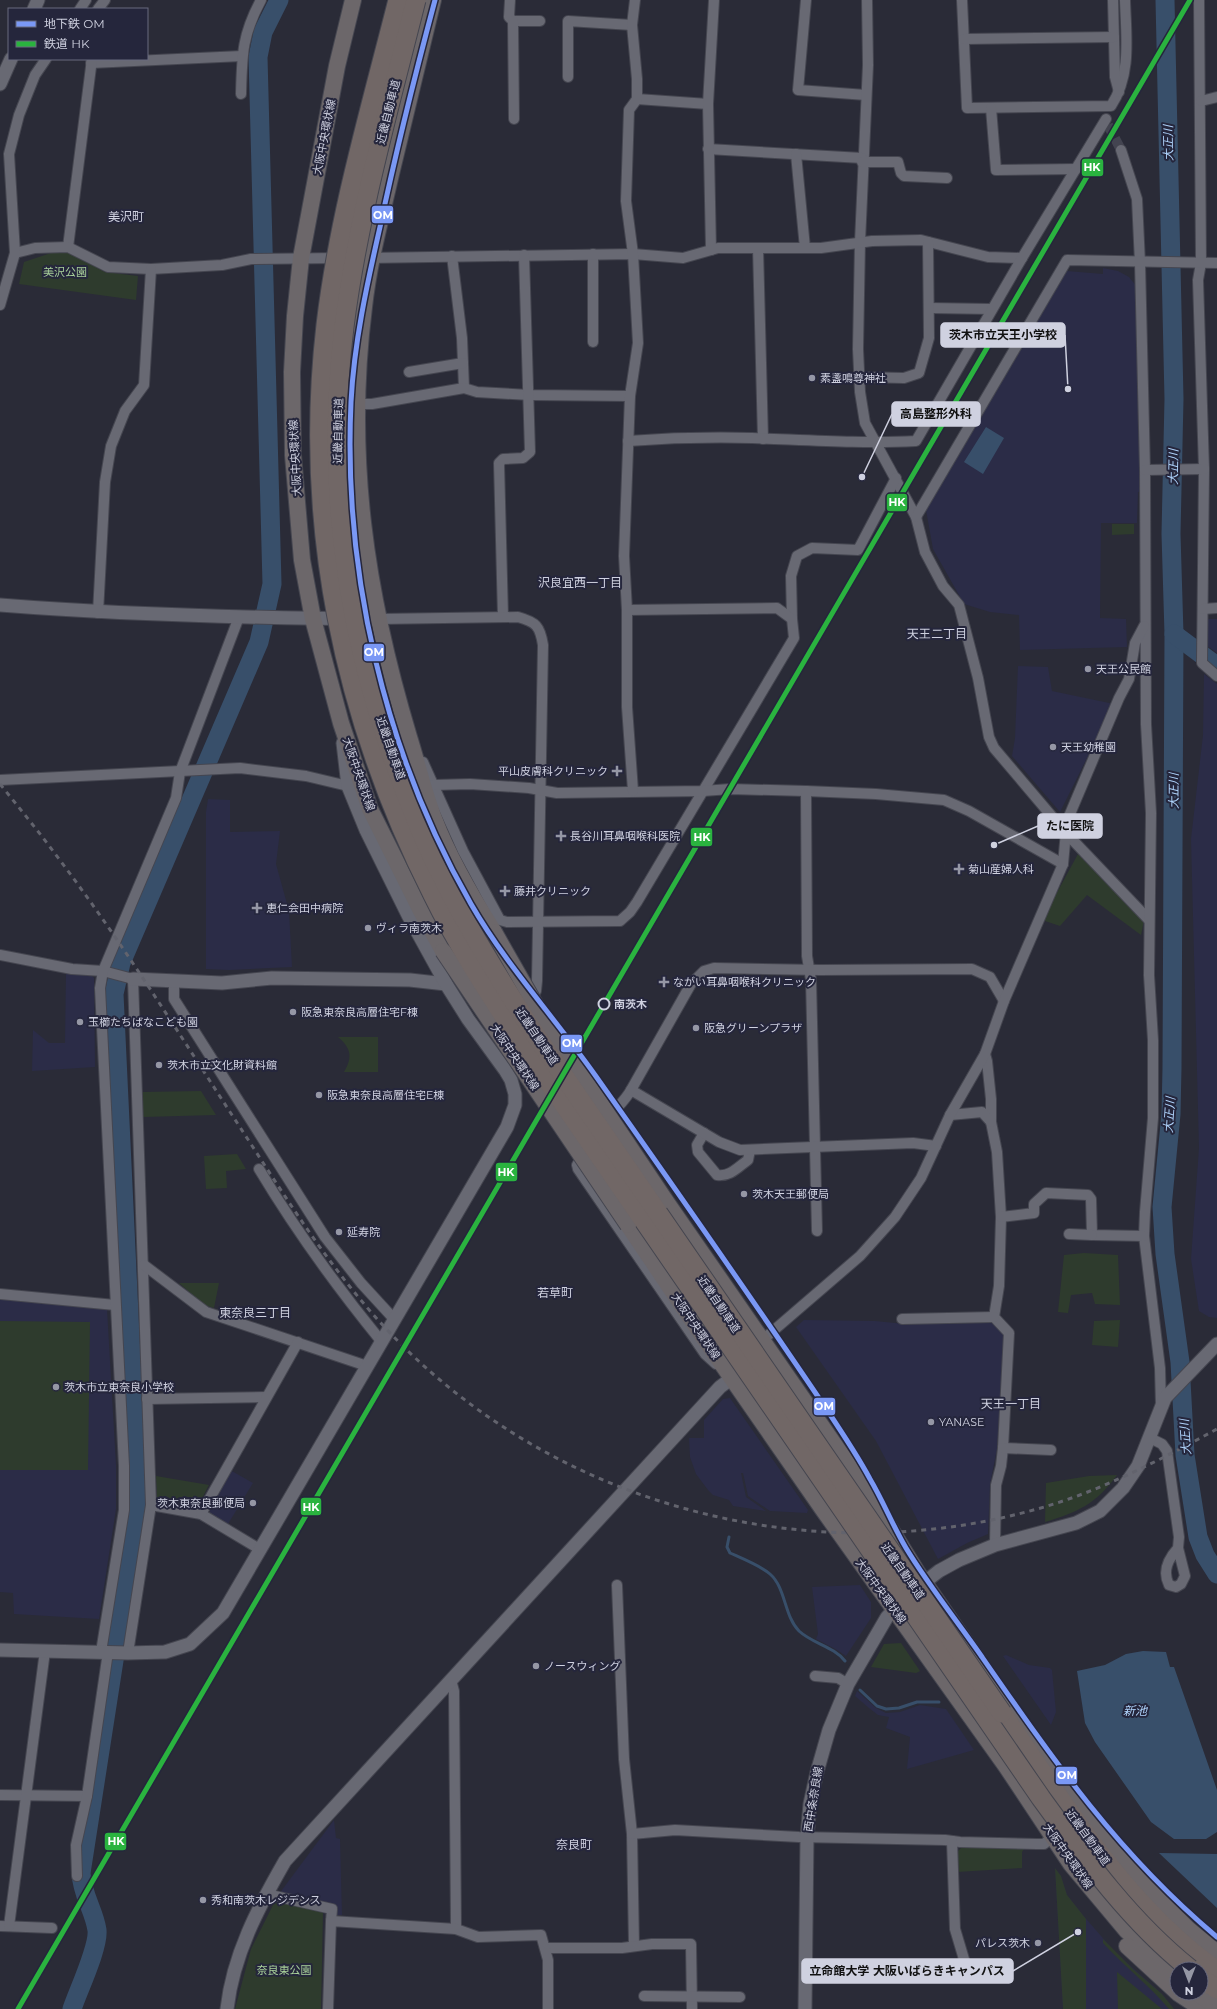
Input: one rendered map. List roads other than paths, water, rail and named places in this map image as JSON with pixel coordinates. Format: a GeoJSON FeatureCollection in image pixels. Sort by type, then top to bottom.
{"type":"FeatureCollection","features":[{"type":"Feature","properties":{"kind":"highway","name":"近畿自動車道"},"geometry":{"type":"LineString","coordinates":[[398,0],[361,145],[334,270],[326,325],[319,438],[325,548],[343,655],[377,768],[396,817],[433,896],[516,1036],[1070,1839],[1120,1902],[1146,1930],[1181,1961]]}},
{"type":"Feature","properties":{"kind":"highway","name":"近畿自動車道"},"geometry":{"type":"LineString","coordinates":[[416,0],[382,136],[353,269],[344,326],[339,382],[337,437],[338,491],[342,546],[360,649],[375,702],[418,825],[471,930],[530,1027],[1052,1785],[1108,1864],[1132,1893],[1163,1925],[1217,1971]]}},
{"type":"Feature","properties":{"kind":"main road","name":"大阪中央環状線"},"geometry":{"type":"LineString","coordinates":[[353,0],[337,66],[301,258],[292,372],[293,455],[302,560],[313,619],[341,723],[370,809],[421,911],[443,951],[732,1378],[849,1547],[895,1609],[1006,1766],[1075,1869],[1127,1931],[1169,1970]]}},
{"type":"Feature","properties":{"kind":"main road"},"geometry":{"type":"LineString","coordinates":[[434,0],[371,258],[364,306],[357,375],[356,404],[358,480],[361,510],[368,565],[378,619],[389,668],[434,820],[473,898],[543,1018],[784,1374],[870,1496],[924,1582],[1076,1803],[1139,1880],[1188,1929],[1217,1952]]}},
{"type":"Feature","properties":{"kind":"main road"},"geometry":{"type":"LineString","coordinates":[[1075,1869],[1079,1892],[1125,1944],[1169,1984]]}},
{"type":"Feature","properties":{"kind":"main road"},"geometry":{"type":"LineString","coordinates":[[1139,1880],[1169,1899],[1217,1939]]}},
{"type":"Feature","properties":{"kind":"main road"},"geometry":{"type":"LineString","coordinates":[[1191,2001],[1202,2009]]}},
{"type":"Feature","properties":{"kind":"main road"},"geometry":{"type":"LineString","coordinates":[[1208,2001],[1217,2007]]}},
{"type":"Feature","properties":{"kind":"street"},"geometry":{"type":"LineString","coordinates":[[99,8],[105,0]]}},
{"type":"Feature","properties":{"kind":"street"},"geometry":{"type":"LineString","coordinates":[[241,94],[242,56],[250,19],[261,0]]}},
{"type":"Feature","properties":{"kind":"street"},"geometry":{"type":"LineString","coordinates":[[510,0],[509,17],[513,21],[514,119]]}},
{"type":"Feature","properties":{"kind":"street"},"geometry":{"type":"LineString","coordinates":[[633,791],[627,707],[627,610],[624,556],[627,509],[630,396],[638,343],[633,254],[626,201],[629,110],[637,99],[637,79],[632,25],[635,0]]}},
{"type":"Feature","properties":{"kind":"street"},"geometry":{"type":"LineString","coordinates":[[711,250],[708,104],[714,0]]}},
{"type":"Feature","properties":{"kind":"street"},"geometry":{"type":"LineString","coordinates":[[806,0],[798,90],[866,95]]}},
{"type":"Feature","properties":{"kind":"street"},"geometry":{"type":"LineString","coordinates":[[867,0],[866,95],[862,160],[860,242],[859,377],[865,423],[916,517],[925,552],[943,586],[959,605],[978,678],[988,737],[994,748],[1066,833],[1149,920]]}},
{"type":"Feature","properties":{"kind":"street"},"geometry":{"type":"LineString","coordinates":[[962,0],[967,108],[1111,106]]}},
{"type":"Feature","properties":{"kind":"street"},"geometry":{"type":"LineString","coordinates":[[1113,0],[1115,77],[1120,94]]}},
{"type":"Feature","properties":{"kind":"street"},"geometry":{"type":"LineString","coordinates":[[628,441],[673,438],[876,443],[916,441],[1022,258],[1076,168],[1107,122],[1111,106],[1120,94],[1127,65],[1125,0]]}},
{"type":"Feature","properties":{"kind":"street"},"geometry":{"type":"LineString","coordinates":[[1199,0],[1201,100],[1201,263],[1198,280],[1204,469],[1202,663],[1217,676]]}},
{"type":"Feature","properties":{"kind":"street"},"geometry":{"type":"LineString","coordinates":[[513,21],[540,21]]}},
{"type":"Feature","properties":{"kind":"street"},"geometry":{"type":"LineString","coordinates":[[568,77],[568,21],[632,25]]}},
{"type":"Feature","properties":{"kind":"street"},"geometry":{"type":"LineString","coordinates":[[964,39],[1114,37]]}},
{"type":"Feature","properties":{"kind":"street"},"geometry":{"type":"LineString","coordinates":[[148,59],[242,56]]}},
{"type":"Feature","properties":{"kind":"street"},"geometry":{"type":"LineString","coordinates":[[0,84],[10,60]]}},
{"type":"Feature","properties":{"kind":"street"},"geometry":{"type":"LineString","coordinates":[[0,305],[15,253],[4,153],[36,75],[45,60]]}},
{"type":"Feature","properties":{"kind":"street"},"geometry":{"type":"LineString","coordinates":[[68,247],[92,61],[122,60]]}},
{"type":"Feature","properties":{"kind":"street"},"geometry":{"type":"LineString","coordinates":[[1201,100],[1217,97]]}},
{"type":"Feature","properties":{"kind":"street"},"geometry":{"type":"LineString","coordinates":[[637,99],[708,104]]}},
{"type":"Feature","properties":{"kind":"street"},"geometry":{"type":"LineString","coordinates":[[991,108],[996,170],[1076,168]]}},
{"type":"Feature","properties":{"kind":"street"},"geometry":{"type":"LineString","coordinates":[[708,149],[898,162],[904,176],[947,178]]}},
{"type":"Feature","properties":{"kind":"street"},"geometry":{"type":"LineString","coordinates":[[1120,150],[1137,199],[1140,263],[1145,470],[1146,724],[1151,813],[1148,975],[1152,1040],[1152,1118],[1144,1212],[1144,1236],[1163,1404]]}},
{"type":"Feature","properties":{"kind":"street"},"geometry":{"type":"LineString","coordinates":[[796,154],[805,248]]}},
{"type":"Feature","properties":{"kind":"street"},"geometry":{"type":"LineString","coordinates":[[15,253],[35,248],[68,247],[108,266],[151,269],[222,264],[251,259],[593,254],[633,254],[683,258],[711,250],[821,248],[860,242],[907,240],[928,242],[988,257],[1022,258]]}},
{"type":"Feature","properties":{"kind":"street"},"geometry":{"type":"LineString","coordinates":[[859,377],[904,378],[919,373],[929,338],[928,242]]}},
{"type":"Feature","properties":{"kind":"street"},"geometry":{"type":"LineString","coordinates":[[758,248],[762,439]]}},
{"type":"Feature","properties":{"kind":"street"},"geometry":{"type":"LineString","coordinates":[[593,254],[593,342]]}},
{"type":"Feature","properties":{"kind":"street"},"geometry":{"type":"LineString","coordinates":[[503,617],[499,463],[504,459],[523,458],[530,452],[530,395],[524,255]]}},
{"type":"Feature","properties":{"kind":"street"},"geometry":{"type":"LineString","coordinates":[[452,256],[462,338],[464,388]]}},
{"type":"Feature","properties":{"kind":"street"},"geometry":{"type":"LineString","coordinates":[[916,517],[1067,260],[1140,263],[1217,263]]}},
{"type":"Feature","properties":{"kind":"street"},"geometry":{"type":"LineString","coordinates":[[98,613],[106,475],[111,446],[125,411],[144,385],[151,269]]}},
{"type":"Feature","properties":{"kind":"street"},"geometry":{"type":"LineString","coordinates":[[929,308],[992,309]]}},
{"type":"Feature","properties":{"kind":"street"},"geometry":{"type":"LineString","coordinates":[[409,372],[463,363]]}},
{"type":"Feature","properties":{"kind":"street"},"geometry":{"type":"LineString","coordinates":[[356,404],[372,404],[464,388],[477,392],[530,395],[630,396]]}},
{"type":"Feature","properties":{"kind":"street"},"geometry":{"type":"LineString","coordinates":[[1145,470],[1204,469]]}},
{"type":"Feature","properties":{"kind":"street"},"geometry":{"type":"LineString","coordinates":[[403,716],[463,851],[500,920],[507,922],[620,921],[630,912],[637,902],[794,638],[791,576],[797,556],[812,548],[858,550],[896,478]]}},
{"type":"Feature","properties":{"kind":"street"},"geometry":{"type":"LineString","coordinates":[[0,605],[98,613],[246,618],[378,619],[518,617],[532,621],[541,631],[543,645],[539,921],[536,991],[523,1004],[479,1035]]}},
{"type":"Feature","properties":{"kind":"street"},"geometry":{"type":"LineString","coordinates":[[627,610],[777,608],[792,619]]}},
{"type":"Feature","properties":{"kind":"street"},"geometry":{"type":"LineString","coordinates":[[1203,609],[1217,608]]}},
{"type":"Feature","properties":{"kind":"street"},"geometry":{"type":"LineString","coordinates":[[77,1876],[76,1845],[87,1796],[124,1510],[124,1466],[100,988],[246,618]]}},
{"type":"Feature","properties":{"kind":"street"},"geometry":{"type":"LineString","coordinates":[[766,1337],[860,1256],[909,1198],[950,1115],[985,1054],[1004,1001],[1062,864],[1067,821],[1119,698],[1129,679],[1135,643],[1145,624]]}},
{"type":"Feature","properties":{"kind":"street"},"geometry":{"type":"LineString","coordinates":[[0,1650],[127,1653],[165,1652],[190,1644],[223,1613],[261,1550],[381,1341],[508,1127],[512,1117],[515,1094],[511,1080],[479,1035],[446,984],[408,915],[369,836],[348,786],[341,723]]}},
{"type":"Feature","properties":{"kind":"street"},"geometry":{"type":"LineString","coordinates":[[0,780],[185,772],[240,768],[306,776],[348,786]]}},
{"type":"Feature","properties":{"kind":"street"},"geometry":{"type":"LineString","coordinates":[[433,785],[470,784],[541,790],[557,793],[703,791],[730,789],[806,791],[876,794],[944,800],[969,811],[1062,864]]}},
{"type":"Feature","properties":{"kind":"street"},"geometry":{"type":"LineString","coordinates":[[806,791],[807,956],[811,980],[817,1231]]}},
{"type":"Feature","properties":{"kind":"street"},"geometry":{"type":"LineString","coordinates":[[0,955],[72,969],[106,972],[130,978],[174,981],[222,983],[272,978],[410,980],[446,984]]}},
{"type":"Feature","properties":{"kind":"street"},"geometry":{"type":"LineString","coordinates":[[227,2009],[228,1996],[240,1950],[257,1911],[285,1861],[720,1387],[732,1378],[705,1354],[578,1169],[579,1161],[620,1102],[626,1098],[631,1090],[691,984],[704,971],[719,967],[809,969],[972,969],[990,976],[1004,1001]]}},
{"type":"Feature","properties":{"kind":"street"},"geometry":{"type":"LineString","coordinates":[[127,1653],[151,1505],[146,1399],[144,1265],[130,978]]}},
{"type":"Feature","properties":{"kind":"street"},"geometry":{"type":"LineString","coordinates":[[174,981],[174,999],[325,1236],[361,1283],[394,1319]]}},
{"type":"Feature","properties":{"kind":"street"},"geometry":{"type":"LineString","coordinates":[[985,1054],[991,1099],[991,1122],[997,1152],[1001,1217],[999,1286],[994,1318]]}},
{"type":"Feature","properties":{"kind":"street"},"geometry":{"type":"LineString","coordinates":[[631,1090],[727,1146],[750,1150],[913,1143],[936,1146]]}},
{"type":"Feature","properties":{"kind":"street"},"geometry":{"type":"LineString","coordinates":[[950,1115],[982,1112],[991,1122]]}},
{"type":"Feature","properties":{"kind":"street"},"geometry":{"type":"LineString","coordinates":[[612,1113],[766,1337],[784,1374]]}},
{"type":"Feature","properties":{"kind":"street"},"geometry":{"type":"LineString","coordinates":[[704,1133],[697,1149],[717,1175],[723,1176],[730,1173],[748,1160],[750,1150]]}},
{"type":"Feature","properties":{"kind":"street"},"geometry":{"type":"LineString","coordinates":[[258,1169],[351,1305],[381,1341]]}},
{"type":"Feature","properties":{"kind":"street"},"geometry":{"type":"LineString","coordinates":[[1001,1217],[1034,1213],[1034,1204],[1046,1193],[1088,1194],[1091,1199],[1092,1235]]}},
{"type":"Feature","properties":{"kind":"street"},"geometry":{"type":"LineString","coordinates":[[1069,1234],[1144,1236]]}},
{"type":"Feature","properties":{"kind":"street"},"geometry":{"type":"LineString","coordinates":[[310,1247],[325,1236]]}},
{"type":"Feature","properties":{"kind":"street"},"geometry":{"type":"LineString","coordinates":[[144,1265],[206,1312],[367,1366]]}},
{"type":"Feature","properties":{"kind":"street"},"geometry":{"type":"LineString","coordinates":[[0,1294],[115,1305]]}},
{"type":"Feature","properties":{"kind":"street"},"geometry":{"type":"LineString","coordinates":[[902,1319],[994,1318],[1009,1333],[1003,1448],[1001,1466],[996,1485],[995,1545]]}},
{"type":"Feature","properties":{"kind":"street"},"geometry":{"type":"LineString","coordinates":[[201,1514],[298,1342]]}},
{"type":"Feature","properties":{"kind":"street"},"geometry":{"type":"LineString","coordinates":[[1163,1404],[1198,1363],[1217,1344]]}},
{"type":"Feature","properties":{"kind":"street"},"geometry":{"type":"LineString","coordinates":[[146,1399],[266,1397]]}},
{"type":"Feature","properties":{"kind":"street","name":"西中条奈良線"},"geometry":{"type":"LineString","coordinates":[[805,2009],[807,1837],[810,1804],[820,1759],[834,1715],[848,1684],[883,1623],[895,1609],[924,1582],[939,1571],[959,1560],[995,1545],[1076,1523],[1100,1510],[1123,1488],[1138,1466],[1163,1404]]}},
{"type":"Feature","properties":{"kind":"street"},"geometry":{"type":"LineString","coordinates":[[1150,1438],[1162,1444],[1167,1451],[1179,1537],[1178,1548]]}},
{"type":"Feature","properties":{"kind":"street"},"geometry":{"type":"LineString","coordinates":[[1003,1448],[1051,1450]]}},
{"type":"Feature","properties":{"kind":"street"},"geometry":{"type":"LineString","coordinates":[[870,1496],[879,1551],[992,1717],[1006,1766]]}},
{"type":"Feature","properties":{"kind":"street"},"geometry":{"type":"LineString","coordinates":[[151,1505],[201,1514],[261,1550]]}},
{"type":"Feature","properties":{"kind":"street"},"geometry":{"type":"LineString","coordinates":[[617,1585],[624,1759],[632,1834],[634,1946]]}},
{"type":"Feature","properties":{"kind":"street"},"geometry":{"type":"LineString","coordinates":[[45,1651],[26,1795],[4,1926],[52,1928]]}},
{"type":"Feature","properties":{"kind":"street"},"geometry":{"type":"LineString","coordinates":[[815,1676],[838,1678],[848,1684]]}},
{"type":"Feature","properties":{"kind":"street"},"geometry":{"type":"LineString","coordinates":[[451,1680],[454,1691],[456,1929]]}},
{"type":"Feature","properties":{"kind":"street"},"geometry":{"type":"LineString","coordinates":[[0,1795],[87,1796]]}},
{"type":"Feature","properties":{"kind":"street"},"geometry":{"type":"LineString","coordinates":[[632,1834],[675,1830],[807,1837],[1037,1844],[1044,1844],[1053,1836]]}},
{"type":"Feature","properties":{"kind":"street"},"geometry":{"type":"LineString","coordinates":[[952,1841],[955,1929],[968,1976]]}},
{"type":"Feature","properties":{"kind":"street"},"geometry":{"type":"LineString","coordinates":[[266,1894],[332,1909],[328,2009]]}},
{"type":"Feature","properties":{"kind":"street"},"geometry":{"type":"LineString","coordinates":[[331,1921],[456,1929],[478,1937],[541,1934],[546,1948],[548,1969],[548,2009]]}},
{"type":"Feature","properties":{"kind":"street"},"geometry":{"type":"LineString","coordinates":[[546,1948],[622,1948],[652,1944],[691,1944],[692,2009]]}},
{"type":"Feature","properties":{"kind":"street"},"geometry":{"type":"LineString","coordinates":[[644,1996],[740,1997]]}},
{"type":"Feature","properties":{"kind":"water"},"geometry":{"type":"Polygon","coordinates":[[[986,427],[1004,438],[983,474],[964,462],[986,427]]]}},
{"type":"Feature","properties":{"kind":"water","name":"新池"},"geometry":{"type":"Polygon","coordinates":[[[1143,1651],[1166,1652],[1170,1667],[1174,1667],[1217,1790],[1217,1832],[1206,1839],[1174,1839],[1151,1822],[1095,1742],[1085,1723],[1077,1671],[1105,1665],[1126,1654],[1143,1651]]]}},
{"type":"Feature","properties":{"kind":"water"},"geometry":{"type":"Polygon","coordinates":[[[1159,1853],[1217,1854],[1217,1908],[1159,1853]]]}},
{"type":"Feature","properties":{"kind":"waterway"},"geometry":{"type":"LineString","coordinates":[[72,2009],[92,1958],[97,1938],[97,1930],[81,1873],[138,1506],[114,994],[121,963],[259,642],[272,584],[258,57],[263,32],[279,0]]}},
{"type":"Feature","properties":{"kind":"waterway","name":"大正川"},"geometry":{"type":"LineString","coordinates":[[1165,0],[1174,399],[1171,534],[1174,634],[1172,1068],[1171,1114],[1162,1207],[1165,1254],[1180,1362],[1185,1455],[1198,1537],[1205,1555],[1217,1574]]}},
{"type":"Feature","properties":{"kind":"waterway"},"geometry":{"type":"LineString","coordinates":[[1174,634],[1217,666]]}},
{"type":"Feature","properties":{"kind":"waterway"},"geometry":{"type":"LineString","coordinates":[[729,1537],[727,1547],[730,1553],[762,1568],[775,1580],[782,1594],[790,1618],[799,1631],[810,1639],[829,1648],[845,1661]]}},
{"type":"Feature","properties":{"kind":"waterway"},"geometry":{"type":"LineString","coordinates":[[860,1690],[877,1706],[886,1709],[899,1708],[917,1702],[939,1702]]}},
{"type":"Feature","properties":{"kind":"tunnel"},"geometry":{"type":"LineString","coordinates":[[1108,125],[1121,150]]}},
{"type":"Feature","properties":{"kind":"railway"},"geometry":{"type":"LineString","coordinates":[[0,784],[52,849],[82,890],[148,986],[301,1221],[338,1272],[379,1321],[444,1384],[518,1436],[597,1477],[681,1508],[769,1526],[858,1533],[948,1527],[1037,1509],[1083,1494],[1129,1474],[1217,1429]]}},
{"type":"Feature","properties":{"kind":"metro line","name":"OM"},"geometry":{"type":"LineString","coordinates":[[435,0],[399,142],[370,270],[358,336],[351,402],[350,467],[354,532],[363,597],[376,661],[393,725],[415,786],[441,846],[471,904],[499,948],[595,1075],[767,1321],[859,1460],[875,1487],[906,1548],[934,1590],[1035,1733],[1090,1805],[1149,1873],[1182,1906],[1217,1937]]}},
{"type":"Feature","properties":{"kind":"rail line","name":"HK"},"geometry":{"type":"LineString","coordinates":[[18,2009],[1190,0]]}},
{"type":"Feature","properties":{"kind":"place","name":"素盞鳴尊神社"},"geometry":{"type":"Point","coordinates":[812,378]}},
{"type":"Feature","properties":{"kind":"place","name":"茨木市立天王小学校"},"geometry":{"type":"Point","coordinates":[1068,389]}},
{"type":"Feature","properties":{"kind":"place","name":"高島整形外科"},"geometry":{"type":"Point","coordinates":[862,477]}},
{"type":"Feature","properties":{"kind":"place","name":"天王公民館"},"geometry":{"type":"Point","coordinates":[1088,669]}},
{"type":"Feature","properties":{"kind":"place","name":"天王幼稚園"},"geometry":{"type":"Point","coordinates":[1053,747]}},
{"type":"Feature","properties":{"kind":"place","name":"平山皮膚科クリニック"},"geometry":{"type":"Point","coordinates":[617,771]}},
{"type":"Feature","properties":{"kind":"place","name":"長谷川耳鼻咽喉科医院"},"geometry":{"type":"Point","coordinates":[561,836]}},
{"type":"Feature","properties":{"kind":"place","name":"たに医院"},"geometry":{"type":"Point","coordinates":[994,845]}},
{"type":"Feature","properties":{"kind":"place","name":"菊山産婦人科"},"geometry":{"type":"Point","coordinates":[959,869]}},
{"type":"Feature","properties":{"kind":"place","name":"藤井クリニック"},"geometry":{"type":"Point","coordinates":[505,891]}},
{"type":"Feature","properties":{"kind":"place","name":"恵仁会田中病院"},"geometry":{"type":"Point","coordinates":[257,908]}},
{"type":"Feature","properties":{"kind":"place","name":"ヴィラ南茨木"},"geometry":{"type":"Point","coordinates":[368,928]}},
{"type":"Feature","properties":{"kind":"place","name":"ながい耳鼻咽喉科クリニック"},"geometry":{"type":"Point","coordinates":[664,982]}},
{"type":"Feature","properties":{"kind":"place","name":"南茨木"},"geometry":{"type":"Point","coordinates":[604,1004]}},
{"type":"Feature","properties":{"kind":"place","name":"阪急東奈良高層住宅F棟"},"geometry":{"type":"Point","coordinates":[293,1012]}},
{"type":"Feature","properties":{"kind":"place","name":"玉櫛たちばなこども園"},"geometry":{"type":"Point","coordinates":[80,1022]}},
{"type":"Feature","properties":{"kind":"place","name":"阪急グリーンプラザ"},"geometry":{"type":"Point","coordinates":[696,1028]}},
{"type":"Feature","properties":{"kind":"place","name":"茨木市立文化財資料館"},"geometry":{"type":"Point","coordinates":[159,1065]}},
{"type":"Feature","properties":{"kind":"place","name":"阪急東奈良高層住宅E棟"},"geometry":{"type":"Point","coordinates":[319,1095]}},
{"type":"Feature","properties":{"kind":"place","name":"茨木天王郵便局"},"geometry":{"type":"Point","coordinates":[744,1194]}},
{"type":"Feature","properties":{"kind":"place","name":"延寿院"},"geometry":{"type":"Point","coordinates":[339,1232]}},
{"type":"Feature","properties":{"kind":"place","name":"茨木市立東奈良小学校"},"geometry":{"type":"Point","coordinates":[56,1387]}},
{"type":"Feature","properties":{"kind":"place","name":"YANASE"},"geometry":{"type":"Point","coordinates":[931,1422]}},
{"type":"Feature","properties":{"kind":"place","name":"茨木東奈良郵便局"},"geometry":{"type":"Point","coordinates":[253,1503]}},
{"type":"Feature","properties":{"kind":"place","name":"ノースウィング"},"geometry":{"type":"Point","coordinates":[536,1666]}},
{"type":"Feature","properties":{"kind":"place","name":"秀和南茨木レジデンス"},"geometry":{"type":"Point","coordinates":[203,1900]}},
{"type":"Feature","properties":{"kind":"place","name":"立命館大学 大阪いばらきキャンパス"},"geometry":{"type":"Point","coordinates":[1078,1932]}},
{"type":"Feature","properties":{"kind":"place","name":"パレス茨木"},"geometry":{"type":"Point","coordinates":[1038,1943]}},
{"type":"Feature","properties":{"kind":"district","name":"美沢町"},"geometry":{"type":"Point","coordinates":[126,216]}},
{"type":"Feature","properties":{"kind":"district","name":"沢良宜西一丁目"},"geometry":{"type":"Point","coordinates":[580,582]}},
{"type":"Feature","properties":{"kind":"district","name":"天王二丁目"},"geometry":{"type":"Point","coordinates":[937,633]}},
{"type":"Feature","properties":{"kind":"district","name":"若草町"},"geometry":{"type":"Point","coordinates":[555,1292]}},
{"type":"Feature","properties":{"kind":"district","name":"東奈良三丁目"},"geometry":{"type":"Point","coordinates":[255,1312]}},
{"type":"Feature","properties":{"kind":"district","name":"天王一丁目"},"geometry":{"type":"Point","coordinates":[1011,1403]}},
{"type":"Feature","properties":{"kind":"district","name":"奈良町"},"geometry":{"type":"Point","coordinates":[574,1844]}},
{"type":"Feature","properties":{"kind":"park label","name":"美沢公園"},"geometry":{"type":"Point","coordinates":[65,272]}},
{"type":"Feature","properties":{"kind":"park label","name":"奈良東公園"},"geometry":{"type":"Point","coordinates":[284,1970]}}]}
